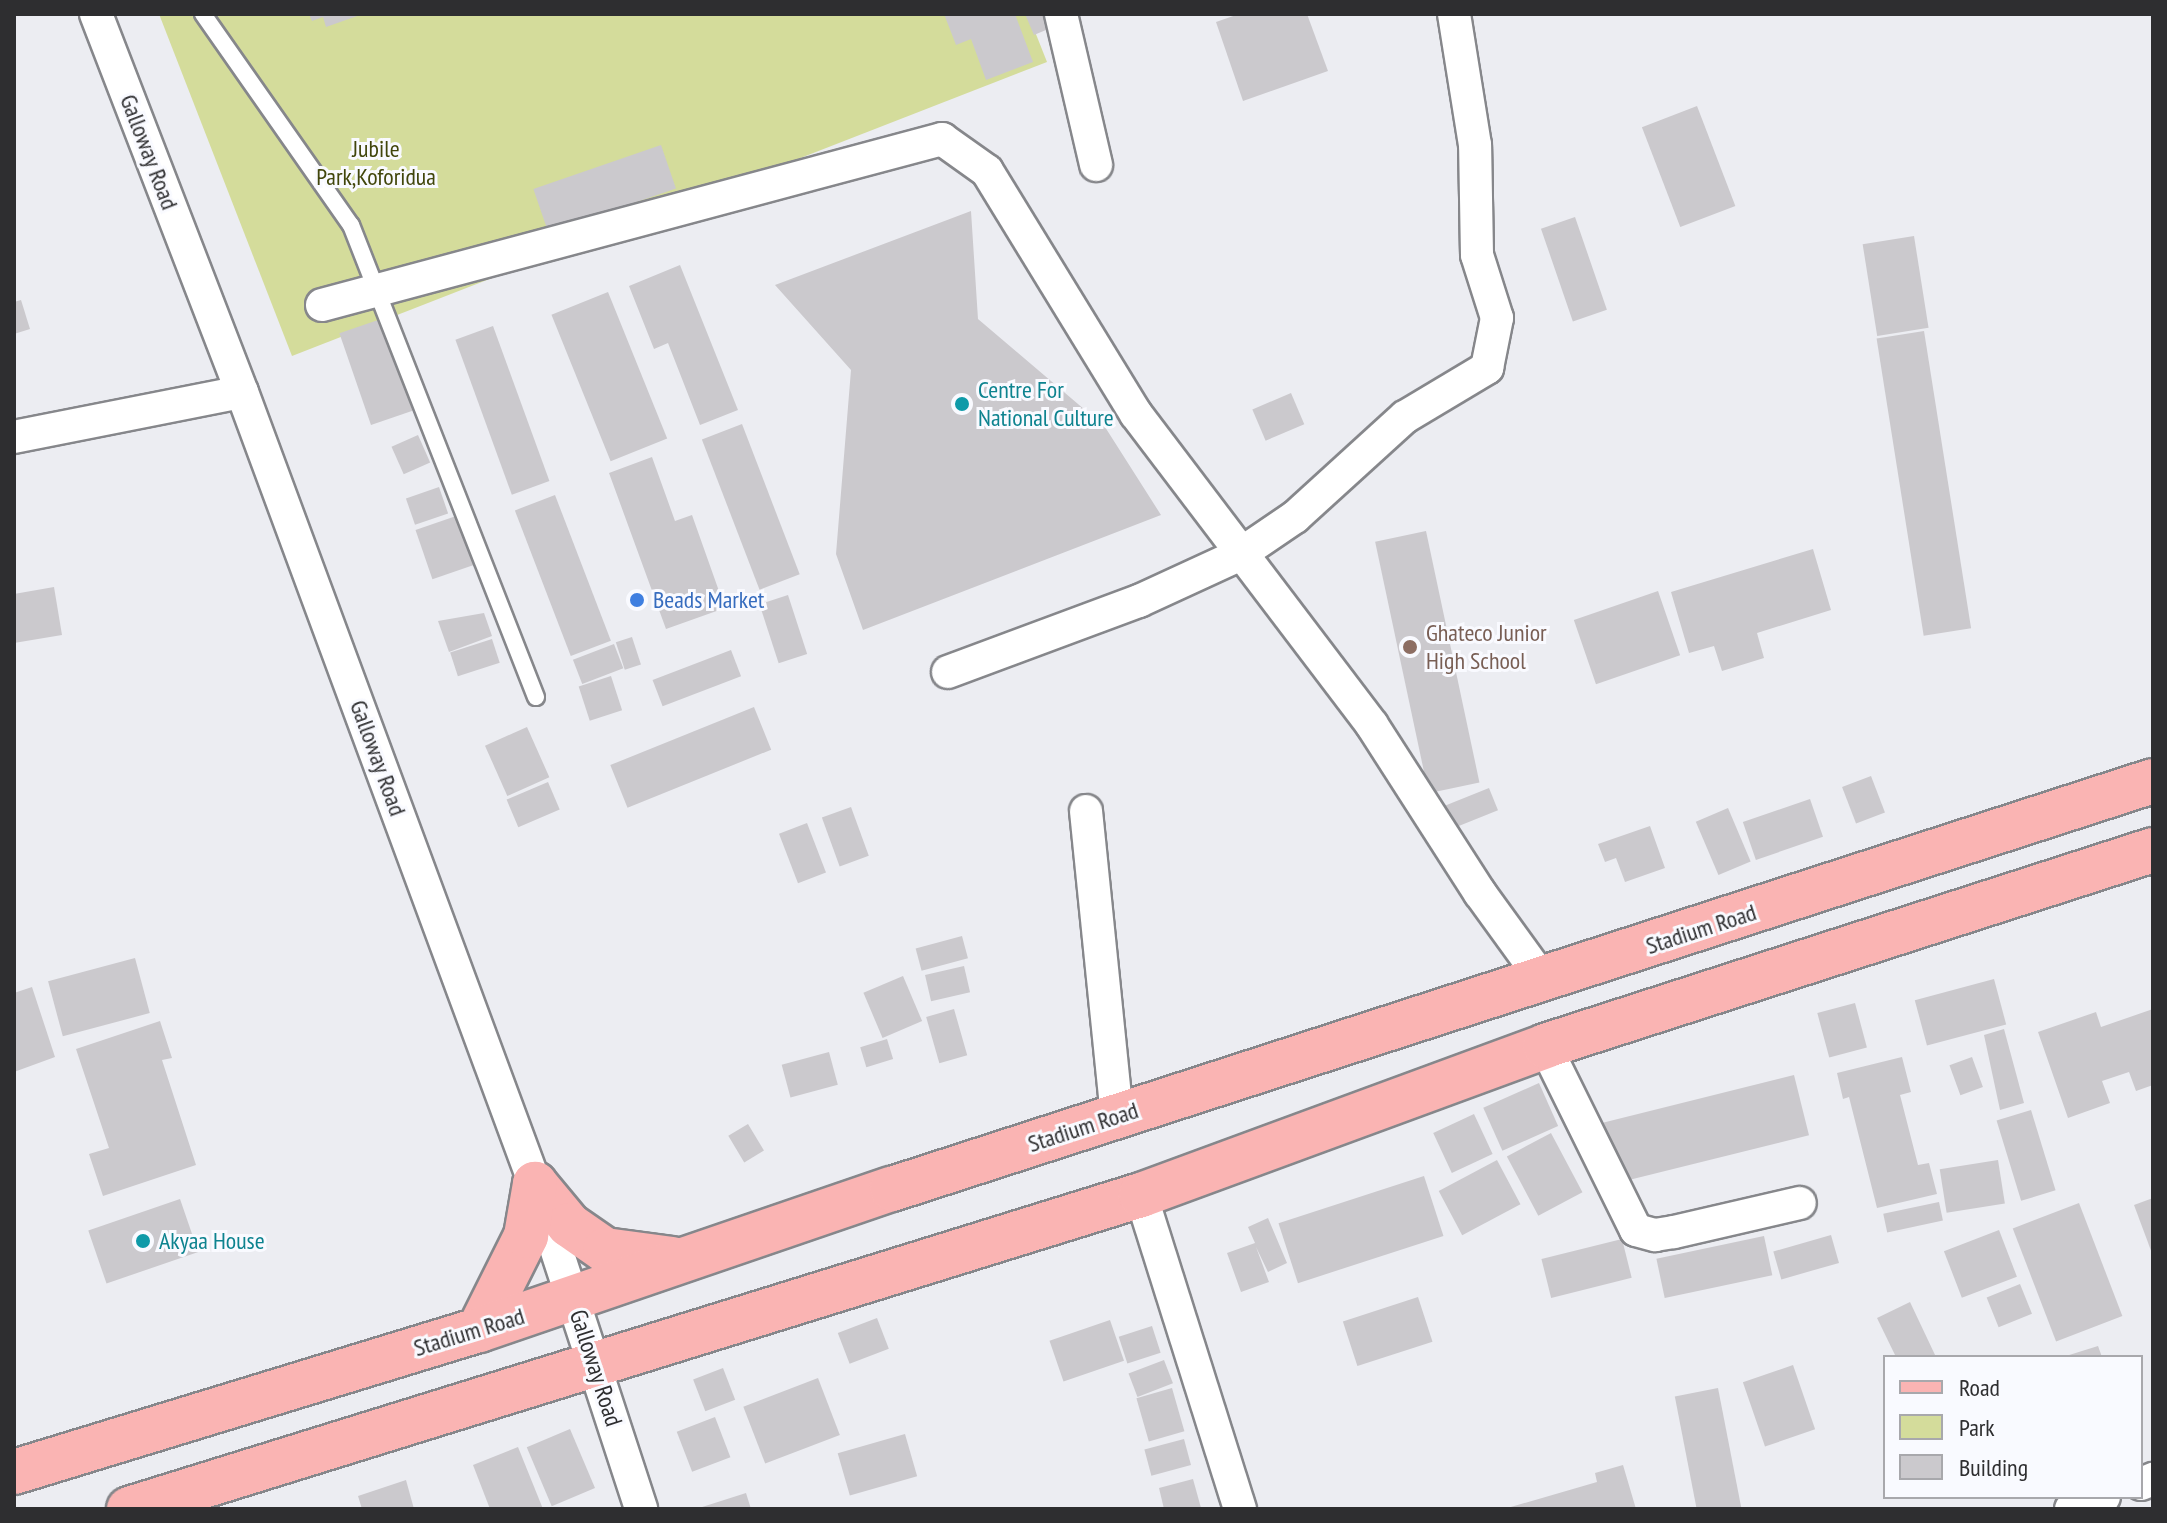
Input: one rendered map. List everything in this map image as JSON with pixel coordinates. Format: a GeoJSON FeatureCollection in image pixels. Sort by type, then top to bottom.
{"type":"FeatureCollection","features":[{"type":"Feature","properties":{"kind":"main road","name":"Stadium Road"},"geometry":{"type":"LineString","coordinates":[[14,1472],[479,1330],[1117,1116],[2153,781]]}},
{"type":"Feature","properties":{"kind":"main road"},"geometry":{"type":"LineString","coordinates":[[129,1509],[1141,1195],[1545,1046],[2153,850]]}},
{"type":"Feature","properties":{"kind":"main road"},"geometry":{"type":"LineString","coordinates":[[1779,904],[1799,966]]}},
{"type":"Feature","properties":{"kind":"main road"},"geometry":{"type":"LineString","coordinates":[[535,1184],[569,1225],[605,1250],[692,1260]]}},
{"type":"Feature","properties":{"kind":"main road"},"geometry":{"type":"LineString","coordinates":[[479,1330],[526,1236],[535,1184]]}},
{"type":"Feature","properties":{"kind":"street","name":"Galloway Road"},"geometry":{"type":"LineString","coordinates":[[96,14],[242,392],[535,1184],[641,1509]]}},
{"type":"Feature","properties":{"kind":"street"},"geometry":{"type":"LineString","coordinates":[[1061,14],[1096,165]]}},
{"type":"Feature","properties":{"kind":"street"},"geometry":{"type":"LineString","coordinates":[[948,672],[1139,601],[1239,555],[1295,517],[1405,417],[1487,368],[1497,318],[1477,255],[1475,145],[1454,14]]}},
{"type":"Feature","properties":{"kind":"street"},"geometry":{"type":"LineString","coordinates":[[322,305],[376,287],[666,216],[942,139],[987,171],[1136,414],[1239,555],[1372,725],[1480,893],[1543,980]]}},
{"type":"Feature","properties":{"kind":"street"},"geometry":{"type":"LineString","coordinates":[[14,437],[242,392]]}},
{"type":"Feature","properties":{"kind":"street"},"geometry":{"type":"LineString","coordinates":[[1086,811],[1117,1116]]}},
{"type":"Feature","properties":{"kind":"street"},"geometry":{"type":"LineString","coordinates":[[1545,1046],[1636,1230],[1655,1235],[1800,1203]]}},
{"type":"Feature","properties":{"kind":"street"},"geometry":{"type":"LineString","coordinates":[[1141,1195],[1240,1509]]}},
{"type":"Feature","properties":{"kind":"street"},"geometry":{"type":"LineString","coordinates":[[2071,1509],[2098,1499]]}},
{"type":"Feature","properties":{"kind":"lane"},"geometry":{"type":"LineString","coordinates":[[203,14],[351,225],[536,697]]}},
{"type":"Feature","properties":{"kind":"green space","name":"Jubile Park,Koforidua"},"geometry":{"type":"Polygon","coordinates":[[[159,14],[1028,14],[1047,62],[292,356],[159,14]]]}},
{"type":"Feature","properties":{"kind":"building"},"geometry":{"type":"Polygon","coordinates":[[[309,14],[363,14],[326,27],[323,17],[312,21],[309,14]]]}},
{"type":"Feature","properties":{"kind":"building"},"geometry":{"type":"Polygon","coordinates":[[[944,14],[1015,14],[1033,62],[986,80],[971,39],[956,45],[944,14]]]}},
{"type":"Feature","properties":{"kind":"building"},"geometry":{"type":"Polygon","coordinates":[[[1025,14],[1048,14],[1053,27],[1034,35],[1025,14]]]}},
{"type":"Feature","properties":{"kind":"building"},"geometry":{"type":"Polygon","coordinates":[[[1239,14],[1307,14],[1328,71],[1243,101],[1216,22],[1239,14]]]}},
{"type":"Feature","properties":{"kind":"building"},"geometry":{"type":"Polygon","coordinates":[[[1697,106],[1735,206],[1680,227],[1642,127],[1697,106]]]}},
{"type":"Feature","properties":{"kind":"building"},"geometry":{"type":"Polygon","coordinates":[[[661,145],[676,188],[548,232],[533,189],[661,145]]]}},
{"type":"Feature","properties":{"kind":"building","name":"Centre For National Culture"},"geometry":{"type":"Polygon","coordinates":[[[971,211],[978,319],[1105,427],[1161,515],[863,630],[836,554],[851,370],[775,285],[971,211]]]}},
{"type":"Feature","properties":{"kind":"building"},"geometry":{"type":"Polygon","coordinates":[[[1575,217],[1607,310],[1573,321],[1541,229],[1575,217]]]}},
{"type":"Feature","properties":{"kind":"building"},"geometry":{"type":"Polygon","coordinates":[[[1914,236],[1929,328],[1877,336],[1863,244],[1914,236]]]}},
{"type":"Feature","properties":{"kind":"building"},"geometry":{"type":"Polygon","coordinates":[[[680,265],[738,410],[700,425],[668,343],[654,349],[629,286],[680,265]]]}},
{"type":"Feature","properties":{"kind":"building"},"geometry":{"type":"Polygon","coordinates":[[[608,292],[667,438],[611,461],[551,315],[608,292]]]}},
{"type":"Feature","properties":{"kind":"building"},"geometry":{"type":"Polygon","coordinates":[[[21,300],[30,329],[14,334],[14,302],[21,300]]]}},
{"type":"Feature","properties":{"kind":"building"},"geometry":{"type":"Polygon","coordinates":[[[381,319],[413,411],[371,425],[339,333],[381,319]]]}},
{"type":"Feature","properties":{"kind":"building"},"geometry":{"type":"Polygon","coordinates":[[[493,326],[549,481],[512,495],[455,340],[493,326]]]}},
{"type":"Feature","properties":{"kind":"building"},"geometry":{"type":"Polygon","coordinates":[[[1924,331],[1971,628],[1924,636],[1877,339],[1924,331]]]}},
{"type":"Feature","properties":{"kind":"building"},"geometry":{"type":"Polygon","coordinates":[[[1291,393],[1304,424],[1266,441],[1252,409],[1291,393]]]}},
{"type":"Feature","properties":{"kind":"building"},"geometry":{"type":"Polygon","coordinates":[[[742,424],[800,574],[760,590],[702,439],[742,424]]]}},
{"type":"Feature","properties":{"kind":"building"},"geometry":{"type":"Polygon","coordinates":[[[418,435],[430,462],[404,474],[392,447],[418,435]]]}},
{"type":"Feature","properties":{"kind":"building"},"geometry":{"type":"Polygon","coordinates":[[[652,457],[675,521],[692,515],[725,608],[666,629],[609,473],[652,457]]]}},
{"type":"Feature","properties":{"kind":"building"},"geometry":{"type":"Polygon","coordinates":[[[439,487],[448,513],[415,525],[406,498],[439,487]]]}},
{"type":"Feature","properties":{"kind":"building"},"geometry":{"type":"Polygon","coordinates":[[[555,495],[611,641],[571,656],[515,510],[555,495]]]}},
{"type":"Feature","properties":{"kind":"building"},"geometry":{"type":"Polygon","coordinates":[[[459,515],[476,564],[432,579],[416,530],[459,515]]]}},
{"type":"Feature","properties":{"kind":"building"},"geometry":{"type":"Polygon","coordinates":[[[1426,531],[1479,782],[1429,793],[1375,542],[1426,531]]]}},
{"type":"Feature","properties":{"kind":"building"},"geometry":{"type":"Polygon","coordinates":[[[1813,549],[1831,610],[1757,633],[1764,658],[1722,671],[1714,646],[1689,653],[1671,592],[1813,549]]]}},
{"type":"Feature","properties":{"kind":"building"},"geometry":{"type":"Polygon","coordinates":[[[54,587],[62,635],[14,643],[14,594],[54,587]]]}},
{"type":"Feature","properties":{"kind":"building"},"geometry":{"type":"Polygon","coordinates":[[[1658,591],[1680,655],[1596,684],[1574,620],[1658,591]]]}},
{"type":"Feature","properties":{"kind":"building"},"geometry":{"type":"Polygon","coordinates":[[[788,595],[807,654],[779,663],[759,604],[788,595]]]}},
{"type":"Feature","properties":{"kind":"building"},"geometry":{"type":"Polygon","coordinates":[[[484,613],[492,636],[449,652],[438,621],[484,613]]]}},
{"type":"Feature","properties":{"kind":"building"},"geometry":{"type":"Polygon","coordinates":[[[632,637],[641,665],[625,670],[616,642],[632,637]]]}},
{"type":"Feature","properties":{"kind":"building"},"geometry":{"type":"Polygon","coordinates":[[[492,639],[500,663],[458,676],[450,653],[492,639]]]}},
{"type":"Feature","properties":{"kind":"building"},"geometry":{"type":"Polygon","coordinates":[[[614,644],[623,668],[582,684],[573,660],[614,644]]]}},
{"type":"Feature","properties":{"kind":"building"},"geometry":{"type":"Polygon","coordinates":[[[731,650],[741,676],[663,706],[653,680],[731,650]]]}},
{"type":"Feature","properties":{"kind":"building"},"geometry":{"type":"Polygon","coordinates":[[[611,676],[622,710],[590,721],[579,687],[611,676]]]}},
{"type":"Feature","properties":{"kind":"building"},"geometry":{"type":"Polygon","coordinates":[[[754,707],[771,750],[628,808],[610,765],[754,707]]]}},
{"type":"Feature","properties":{"kind":"building"},"geometry":{"type":"Polygon","coordinates":[[[527,727],[549,777],[507,796],[485,746],[527,727]]]}},
{"type":"Feature","properties":{"kind":"building"},"geometry":{"type":"Polygon","coordinates":[[[1871,776],[1885,812],[1856,824],[1842,787],[1871,776]]]}},
{"type":"Feature","properties":{"kind":"building"},"geometry":{"type":"Polygon","coordinates":[[[548,782],[560,810],[518,827],[507,800],[548,782]]]}},
{"type":"Feature","properties":{"kind":"building"},"geometry":{"type":"Polygon","coordinates":[[[1489,788],[1498,810],[1451,829],[1442,807],[1489,788]]]}},
{"type":"Feature","properties":{"kind":"building"},"geometry":{"type":"Polygon","coordinates":[[[1810,799],[1823,837],[1756,860],[1743,822],[1810,799]]]}},
{"type":"Feature","properties":{"kind":"building"},"geometry":{"type":"Polygon","coordinates":[[[851,807],[869,856],[840,866],[822,818],[851,807]]]}},
{"type":"Feature","properties":{"kind":"building"},"geometry":{"type":"Polygon","coordinates":[[[1728,808],[1751,861],[1718,875],[1696,822],[1728,808]]]}},
{"type":"Feature","properties":{"kind":"building"},"geometry":{"type":"Polygon","coordinates":[[[807,823],[826,872],[798,883],[779,834],[807,823]]]}},
{"type":"Feature","properties":{"kind":"building"},"geometry":{"type":"Polygon","coordinates":[[[1650,826],[1665,868],[1625,882],[1616,858],[1605,862],[1598,844],[1650,826]]]}},
{"type":"Feature","properties":{"kind":"building"},"geometry":{"type":"Polygon","coordinates":[[[962,936],[968,958],[922,971],[916,948],[962,936]]]}},
{"type":"Feature","properties":{"kind":"building"},"geometry":{"type":"Polygon","coordinates":[[[135,958],[150,1013],[63,1036],[48,981],[135,958]]]}},
{"type":"Feature","properties":{"kind":"building"},"geometry":{"type":"Polygon","coordinates":[[[964,966],[970,992],[931,1001],[925,975],[964,966]]]}},
{"type":"Feature","properties":{"kind":"building"},"geometry":{"type":"Polygon","coordinates":[[[903,976],[922,1021],[883,1038],[863,993],[903,976]]]}},
{"type":"Feature","properties":{"kind":"building"},"geometry":{"type":"Polygon","coordinates":[[[1994,979],[2006,1024],[1927,1046],[1915,1000],[1994,979]]]}},
{"type":"Feature","properties":{"kind":"building"},"geometry":{"type":"Polygon","coordinates":[[[32,987],[55,1057],[14,1072],[14,993],[32,987]]]}},
{"type":"Feature","properties":{"kind":"building"},"geometry":{"type":"Polygon","coordinates":[[[1855,1003],[1867,1047],[1829,1058],[1817,1013],[1855,1003]]]}},
{"type":"Feature","properties":{"kind":"building"},"geometry":{"type":"Polygon","coordinates":[[[954,1009],[967,1055],[939,1063],[926,1017],[954,1009]]]}},
{"type":"Feature","properties":{"kind":"building"},"geometry":{"type":"Polygon","coordinates":[[[2153,1009],[2153,1085],[2136,1091],[2129,1072],[2102,1081],[2110,1103],[2068,1118],[2038,1032],[2096,1012],[2101,1027],[2153,1009]]]}},
{"type":"Feature","properties":{"kind":"building"},"geometry":{"type":"Polygon","coordinates":[[[160,1021],[172,1058],[162,1060],[196,1165],[103,1196],[89,1154],[109,1148],[76,1049],[160,1021]]]}},
{"type":"Feature","properties":{"kind":"building"},"geometry":{"type":"Polygon","coordinates":[[[2004,1029],[2024,1103],[2000,1110],[1984,1035],[2004,1029]]]}},
{"type":"Feature","properties":{"kind":"building"},"geometry":{"type":"Polygon","coordinates":[[[887,1039],[893,1059],[866,1067],[860,1047],[887,1039]]]}},
{"type":"Feature","properties":{"kind":"building"},"geometry":{"type":"Polygon","coordinates":[[[829,1052],[838,1085],[790,1098],[782,1065],[829,1052]]]}},
{"type":"Feature","properties":{"kind":"building"},"geometry":{"type":"Polygon","coordinates":[[[1902,1057],[1911,1092],[1900,1095],[1918,1165],[1929,1163],[1937,1194],[1877,1208],[1849,1097],[1843,1099],[1837,1073],[1902,1057]]]}},
{"type":"Feature","properties":{"kind":"building"},"geometry":{"type":"Polygon","coordinates":[[[1972,1057],[1983,1087],[1960,1095],[1949,1065],[1972,1057]]]}},
{"type":"Feature","properties":{"kind":"building"},"geometry":{"type":"Polygon","coordinates":[[[1794,1075],[1809,1135],[1619,1183],[1604,1122],[1794,1075]]]}},
{"type":"Feature","properties":{"kind":"building"},"geometry":{"type":"Polygon","coordinates":[[[1539,1083],[1558,1126],[1502,1151],[1483,1108],[1539,1083]]]}},
{"type":"Feature","properties":{"kind":"building"},"geometry":{"type":"Polygon","coordinates":[[[2031,1110],[2056,1190],[2021,1201],[1997,1121],[2031,1110]]]}},
{"type":"Feature","properties":{"kind":"building"},"geometry":{"type":"Polygon","coordinates":[[[1474,1114],[1493,1154],[1452,1173],[1433,1133],[1474,1114]]]}},
{"type":"Feature","properties":{"kind":"building"},"geometry":{"type":"Polygon","coordinates":[[[748,1124],[764,1151],[744,1162],[728,1136],[748,1124]]]}},
{"type":"Feature","properties":{"kind":"building"},"geometry":{"type":"Polygon","coordinates":[[[1551,1133],[1582,1192],[1538,1216],[1507,1156],[1551,1133]]]}},
{"type":"Feature","properties":{"kind":"building"},"geometry":{"type":"Polygon","coordinates":[[[1497,1160],[1520,1204],[1462,1235],[1439,1191],[1497,1160]]]}},
{"type":"Feature","properties":{"kind":"building"},"geometry":{"type":"Polygon","coordinates":[[[1998,1160],[2005,1203],[1947,1213],[1940,1169],[1998,1160]]]}},
{"type":"Feature","properties":{"kind":"building"},"geometry":{"type":"Polygon","coordinates":[[[1424,1176],[1443,1236],[1298,1283],[1278,1223],[1424,1176]]]}},
{"type":"Feature","properties":{"kind":"building"},"geometry":{"type":"Polygon","coordinates":[[[2153,1198],[2153,1256],[2134,1205],[2153,1198]]]}},
{"type":"Feature","properties":{"kind":"building","name":"Akyaa House"},"geometry":{"type":"Polygon","coordinates":[[[180,1199],[198,1252],[107,1284],[88,1231],[180,1199]]]}},
{"type":"Feature","properties":{"kind":"building"},"geometry":{"type":"Polygon","coordinates":[[[1939,1202],[1943,1221],[1887,1232],[1883,1214],[1939,1202]]]}},
{"type":"Feature","properties":{"kind":"building"},"geometry":{"type":"Polygon","coordinates":[[[2079,1203],[2122,1316],[2056,1341],[2013,1228],[2079,1203]]]}},
{"type":"Feature","properties":{"kind":"building"},"geometry":{"type":"Polygon","coordinates":[[[1268,1218],[1287,1263],[1268,1272],[1256,1247],[1269,1282],[1241,1292],[1227,1253],[1255,1243],[1248,1227],[1268,1218]]]}},
{"type":"Feature","properties":{"kind":"building"},"geometry":{"type":"Polygon","coordinates":[[[1999,1230],[2017,1277],[1962,1298],[1944,1251],[1999,1230]]]}},
{"type":"Feature","properties":{"kind":"building"},"geometry":{"type":"Polygon","coordinates":[[[1831,1235],[1839,1263],[1781,1279],[1773,1252],[1831,1235]]]}},
{"type":"Feature","properties":{"kind":"building"},"geometry":{"type":"Polygon","coordinates":[[[1764,1236],[1772,1275],[1665,1298],[1656,1259],[1764,1236]]]}},
{"type":"Feature","properties":{"kind":"building"},"geometry":{"type":"Polygon","coordinates":[[[1622,1239],[1632,1278],[1551,1298],[1541,1259],[1622,1239]]]}},
{"type":"Feature","properties":{"kind":"building"},"geometry":{"type":"Polygon","coordinates":[[[2020,1284],[2032,1314],[1999,1327],[1987,1297],[2020,1284]]]}},
{"type":"Feature","properties":{"kind":"building"},"geometry":{"type":"Polygon","coordinates":[[[1418,1297],[1433,1342],[1357,1366],[1343,1321],[1418,1297]]]}},
{"type":"Feature","properties":{"kind":"building"},"geometry":{"type":"Polygon","coordinates":[[[1910,1302],[1935,1355],[1895,1355],[1877,1318],[1910,1302]]]}},
{"type":"Feature","properties":{"kind":"building"},"geometry":{"type":"Polygon","coordinates":[[[877,1318],[889,1349],[850,1364],[838,1333],[877,1318]]]}},
{"type":"Feature","properties":{"kind":"building"},"geometry":{"type":"Polygon","coordinates":[[[1110,1320],[1124,1361],[1063,1381],[1049,1341],[1110,1320]]]}},
{"type":"Feature","properties":{"kind":"building"},"geometry":{"type":"Polygon","coordinates":[[[1152,1326],[1161,1353],[1127,1363],[1119,1337],[1152,1326]]]}},
{"type":"Feature","properties":{"kind":"building"},"geometry":{"type":"Polygon","coordinates":[[[2098,1346],[2101,1355],[2069,1355],[2098,1346]]]}},
{"type":"Feature","properties":{"kind":"building"},"geometry":{"type":"Polygon","coordinates":[[[1164,1360],[1173,1383],[1137,1397],[1129,1374],[1164,1360]]]}},
{"type":"Feature","properties":{"kind":"building"},"geometry":{"type":"Polygon","coordinates":[[[1793,1365],[1815,1429],[1765,1447],[1743,1382],[1793,1365]]]}},
{"type":"Feature","properties":{"kind":"building"},"geometry":{"type":"Polygon","coordinates":[[[723,1368],[735,1400],[705,1411],[693,1379],[723,1368]]]}},
{"type":"Feature","properties":{"kind":"building"},"geometry":{"type":"Polygon","coordinates":[[[818,1378],[840,1435],[765,1464],[743,1407],[818,1378]]]}},
{"type":"Feature","properties":{"kind":"building"},"geometry":{"type":"Polygon","coordinates":[[[1172,1388],[1184,1431],[1149,1441],[1136,1398],[1172,1388]]]}},
{"type":"Feature","properties":{"kind":"building"},"geometry":{"type":"Polygon","coordinates":[[[1718,1388],[1741,1509],[1697,1509],[1675,1396],[1718,1388]]]}},
{"type":"Feature","properties":{"kind":"building"},"geometry":{"type":"Polygon","coordinates":[[[715,1417],[730,1457],[692,1472],[677,1432],[715,1417]]]}},
{"type":"Feature","properties":{"kind":"building"},"geometry":{"type":"Polygon","coordinates":[[[570,1429],[595,1488],[552,1506],[527,1447],[570,1429]]]}},
{"type":"Feature","properties":{"kind":"building"},"geometry":{"type":"Polygon","coordinates":[[[905,1434],[917,1476],[850,1496],[838,1453],[905,1434]]]}},
{"type":"Feature","properties":{"kind":"building"},"geometry":{"type":"Polygon","coordinates":[[[1184,1439],[1191,1465],[1151,1476],[1144,1450],[1184,1439]]]}},
{"type":"Feature","properties":{"kind":"building"},"geometry":{"type":"Polygon","coordinates":[[[518,1447],[543,1509],[490,1509],[473,1465],[518,1447]]]}},
{"type":"Feature","properties":{"kind":"building"},"geometry":{"type":"Polygon","coordinates":[[[1623,1465],[1636,1509],[1504,1509],[1597,1482],[1595,1473],[1623,1465]]]}},
{"type":"Feature","properties":{"kind":"building"},"geometry":{"type":"Polygon","coordinates":[[[1193,1479],[1201,1508],[1164,1509],[1159,1488],[1193,1479]]]}},
{"type":"Feature","properties":{"kind":"building"},"geometry":{"type":"Polygon","coordinates":[[[406,1480],[414,1509],[362,1509],[358,1496],[406,1480]]]}},
{"type":"Feature","properties":{"kind":"building"},"geometry":{"type":"Polygon","coordinates":[[[746,1493],[751,1509],[699,1509],[699,1508],[746,1493]]]}},
{"type":"Feature","properties":{"kind":"place","name":"Centre For National Culture"},"geometry":{"type":"Point","coordinates":[962,404]}},
{"type":"Feature","properties":{"kind":"place","name":"Beads Market"},"geometry":{"type":"Point","coordinates":[637,600]}},
{"type":"Feature","properties":{"kind":"place","name":"Ghateco Junior High School"},"geometry":{"type":"Point","coordinates":[1410,647]}},
{"type":"Feature","properties":{"kind":"place","name":"Akyaa House"},"geometry":{"type":"Point","coordinates":[143,1241]}}]}
